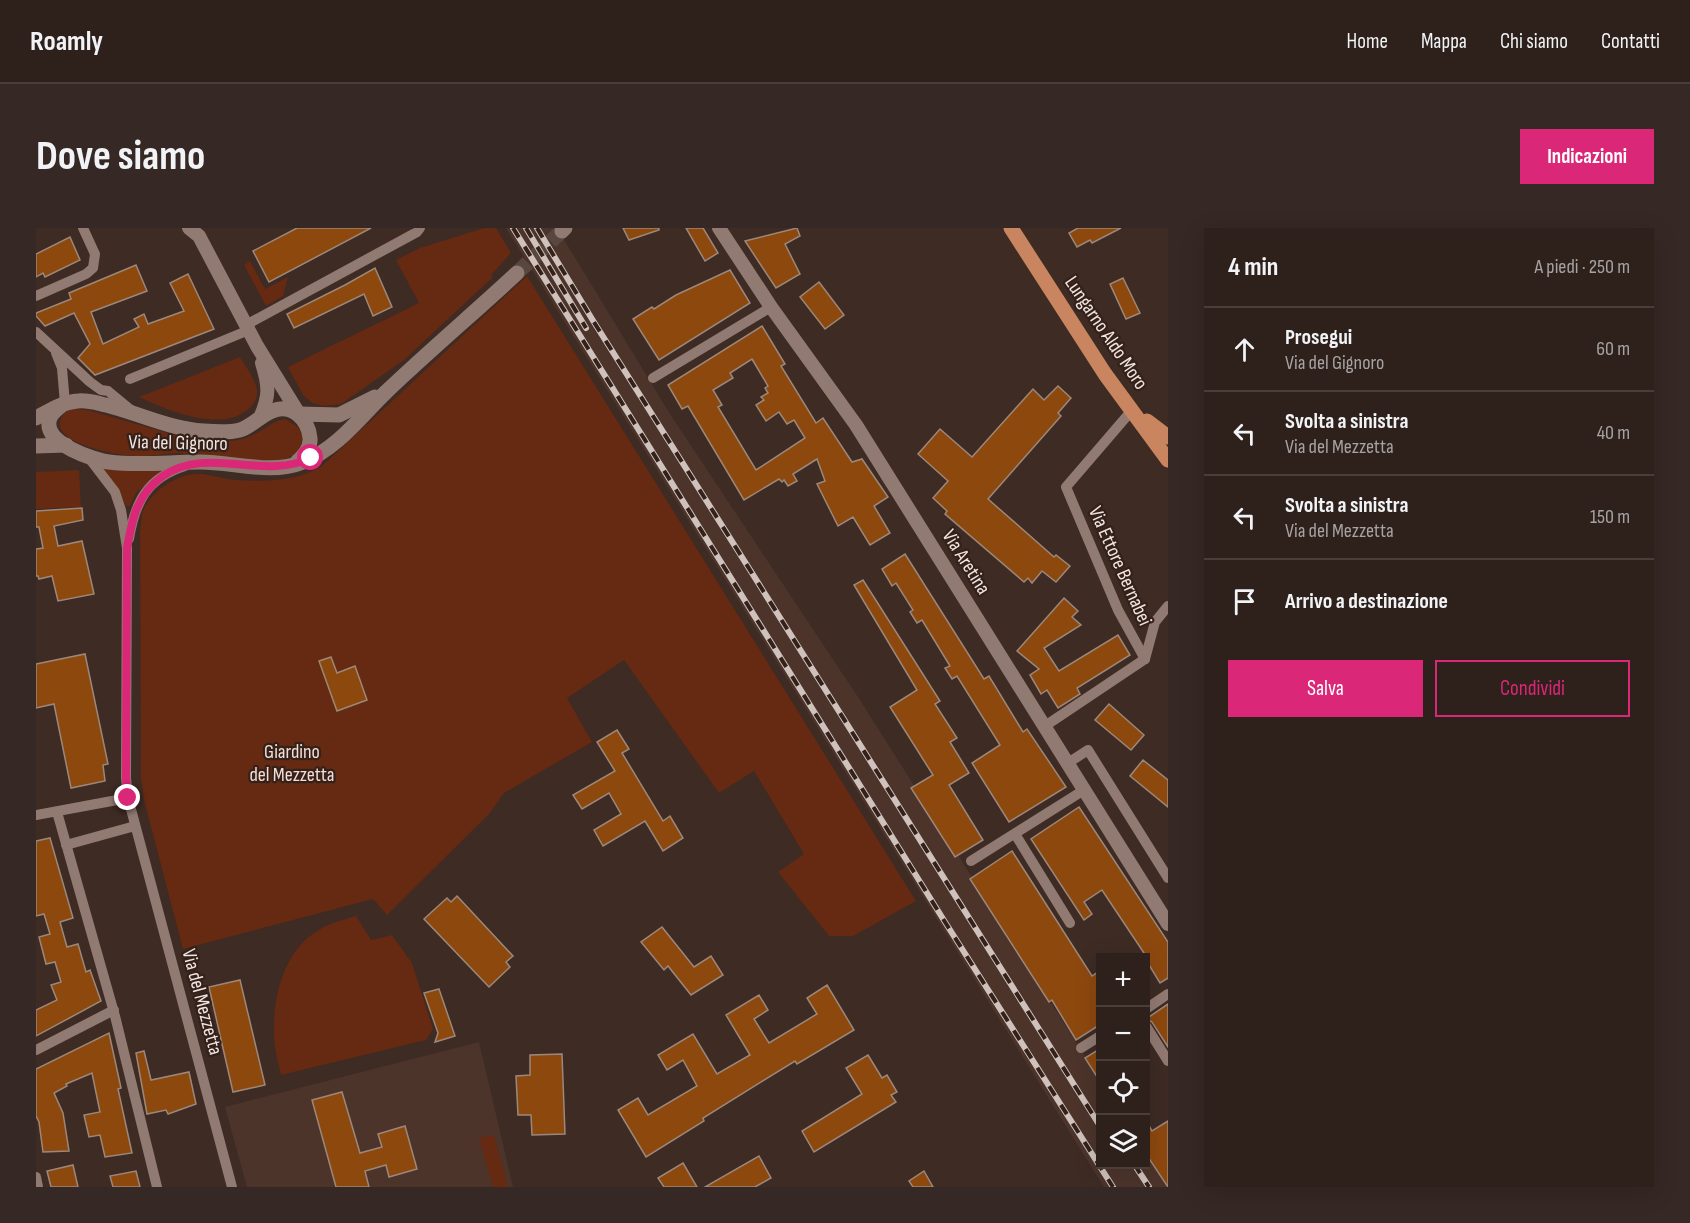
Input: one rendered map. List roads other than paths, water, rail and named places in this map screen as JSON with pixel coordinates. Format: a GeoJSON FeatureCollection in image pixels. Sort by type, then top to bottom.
{"type":"FeatureCollection","features":[{"type":"Feature","properties":{"kind":"main road","name":"Lungarno Aldo Moro"},"geometry":{"type":"LineString","coordinates":[[1011,228],[1105,374],[1168,460]]}},
{"type":"Feature","properties":{"kind":"main road","name":"Lungarno Aldo Moro"},"geometry":{"type":"LineString","coordinates":[[1024,228],[1045,280]]}},
{"type":"Feature","properties":{"kind":"main road","name":"Via del Gignoro"},"geometry":{"type":"LineString","coordinates":[[64,404],[53,414],[49,422],[54,436],[89,458],[111,462],[194,463],[272,468],[293,465],[311,458],[335,442],[386,392],[517,273]]}},
{"type":"Feature","properties":{"kind":"main road","name":"Via del Gignoro"},"geometry":{"type":"LineString","coordinates":[[36,418],[64,404],[84,401],[134,412],[176,427],[220,432],[244,428],[276,410],[291,410],[299,414],[339,415],[386,392]]}},
{"type":"Feature","properties":{"kind":"main road","name":"Lungarno Aldo Moro"},"geometry":{"type":"LineString","coordinates":[[1133,410],[1168,437]]}},
{"type":"Feature","properties":{"kind":"main road"},"geometry":{"type":"LineString","coordinates":[[293,465],[305,455],[310,443],[305,422],[299,414]]}},
{"type":"Feature","properties":{"kind":"main road"},"geometry":{"type":"LineString","coordinates":[[36,446],[66,445]]}},
{"type":"Feature","properties":{"kind":"street"},"geometry":{"type":"LineString","coordinates":[[36,296],[93,268],[95,260],[92,247],[83,228]]}},
{"type":"Feature","properties":{"kind":"street","name":"Via Aretina"},"geometry":{"type":"LineString","coordinates":[[720,228],[771,307],[856,425],[1168,924]]}},
{"type":"Feature","properties":{"kind":"street"},"geometry":{"type":"LineString","coordinates":[[130,379],[248,328],[419,230]]}},
{"type":"Feature","properties":{"kind":"street"},"geometry":{"type":"LineString","coordinates":[[195,231],[257,346],[299,414]]}},
{"type":"Feature","properties":{"kind":"street"},"geometry":{"type":"LineString","coordinates":[[653,378],[771,307]]}},
{"type":"Feature","properties":{"kind":"street"},"geometry":{"type":"LineString","coordinates":[[36,332],[90,382],[108,391],[134,412]]}},
{"type":"Feature","properties":{"kind":"street"},"geometry":{"type":"LineString","coordinates":[[50,346],[57,354],[62,368],[64,404]]}},
{"type":"Feature","properties":{"kind":"street"},"geometry":{"type":"LineString","coordinates":[[257,346],[268,389],[260,418]]}},
{"type":"Feature","properties":{"kind":"street","name":"Via Ettore Bernabei"},"geometry":{"type":"LineString","coordinates":[[1133,410],[1066,487],[1118,610],[1145,659]]}},
{"type":"Feature","properties":{"kind":"street","name":"Via del Mezzetta"},"geometry":{"type":"LineString","coordinates":[[89,458],[116,495],[127,548]]}},
{"type":"Feature","properties":{"kind":"street","name":"Via del Mezzetta"},"geometry":{"type":"LineString","coordinates":[[194,463],[166,474],[143,495],[135,509],[127,548],[126,778],[135,826],[231,1187]]}},
{"type":"Feature","properties":{"kind":"street"},"geometry":{"type":"LineString","coordinates":[[1045,726],[1145,659],[1155,622],[1168,606]]}},
{"type":"Feature","properties":{"kind":"street"},"geometry":{"type":"LineString","coordinates":[[1068,763],[1088,750],[1168,878]]}},
{"type":"Feature","properties":{"kind":"street"},"geometry":{"type":"LineString","coordinates":[[971,861],[1084,790]]}},
{"type":"Feature","properties":{"kind":"street"},"geometry":{"type":"LineString","coordinates":[[36,815],[128,798]]}},
{"type":"Feature","properties":{"kind":"street"},"geometry":{"type":"LineString","coordinates":[[57,812],[114,1010],[157,1187]]}},
{"type":"Feature","properties":{"kind":"street"},"geometry":{"type":"LineString","coordinates":[[66,845],[135,826]]}},
{"type":"Feature","properties":{"kind":"street"},"geometry":{"type":"LineString","coordinates":[[1015,834],[1070,923]]}},
{"type":"Feature","properties":{"kind":"street"},"geometry":{"type":"LineString","coordinates":[[1148,1007],[1168,994]]}},
{"type":"Feature","properties":{"kind":"street"},"geometry":{"type":"LineString","coordinates":[[36,1050],[114,1010]]}},
{"type":"Feature","properties":{"kind":"street"},"geometry":{"type":"LineString","coordinates":[[1150,1032],[1168,1061]]}},
{"type":"Feature","properties":{"kind":"street"},"geometry":{"type":"LineString","coordinates":[[1081,1048],[1096,1039]]}},
{"type":"Feature","properties":{"kind":"street"},"geometry":{"type":"LineString","coordinates":[[36,1177],[38,1187]]}},
{"type":"Feature","properties":{"kind":"tunnel"},"geometry":{"type":"LineString","coordinates":[[517,273],[562,231]]}},
{"type":"Feature","properties":{"kind":"railway"},"geometry":{"type":"LineString","coordinates":[[513,228],[945,922],[1113,1187]]}},
{"type":"Feature","properties":{"kind":"railway"},"geometry":{"type":"LineString","coordinates":[[526,228],[586,328]]}},
{"type":"Feature","properties":{"kind":"railway"},"geometry":{"type":"LineString","coordinates":[[537,228],[1096,1120]]}},
{"type":"Feature","properties":{"kind":"railway"},"geometry":{"type":"LineString","coordinates":[[1137,1169],[1149,1187]]}},
{"type":"Feature","properties":{"kind":"park label","name":"Giardino del Mezzetta"},"geometry":{"type":"Point","coordinates":[292,764]}}]}
